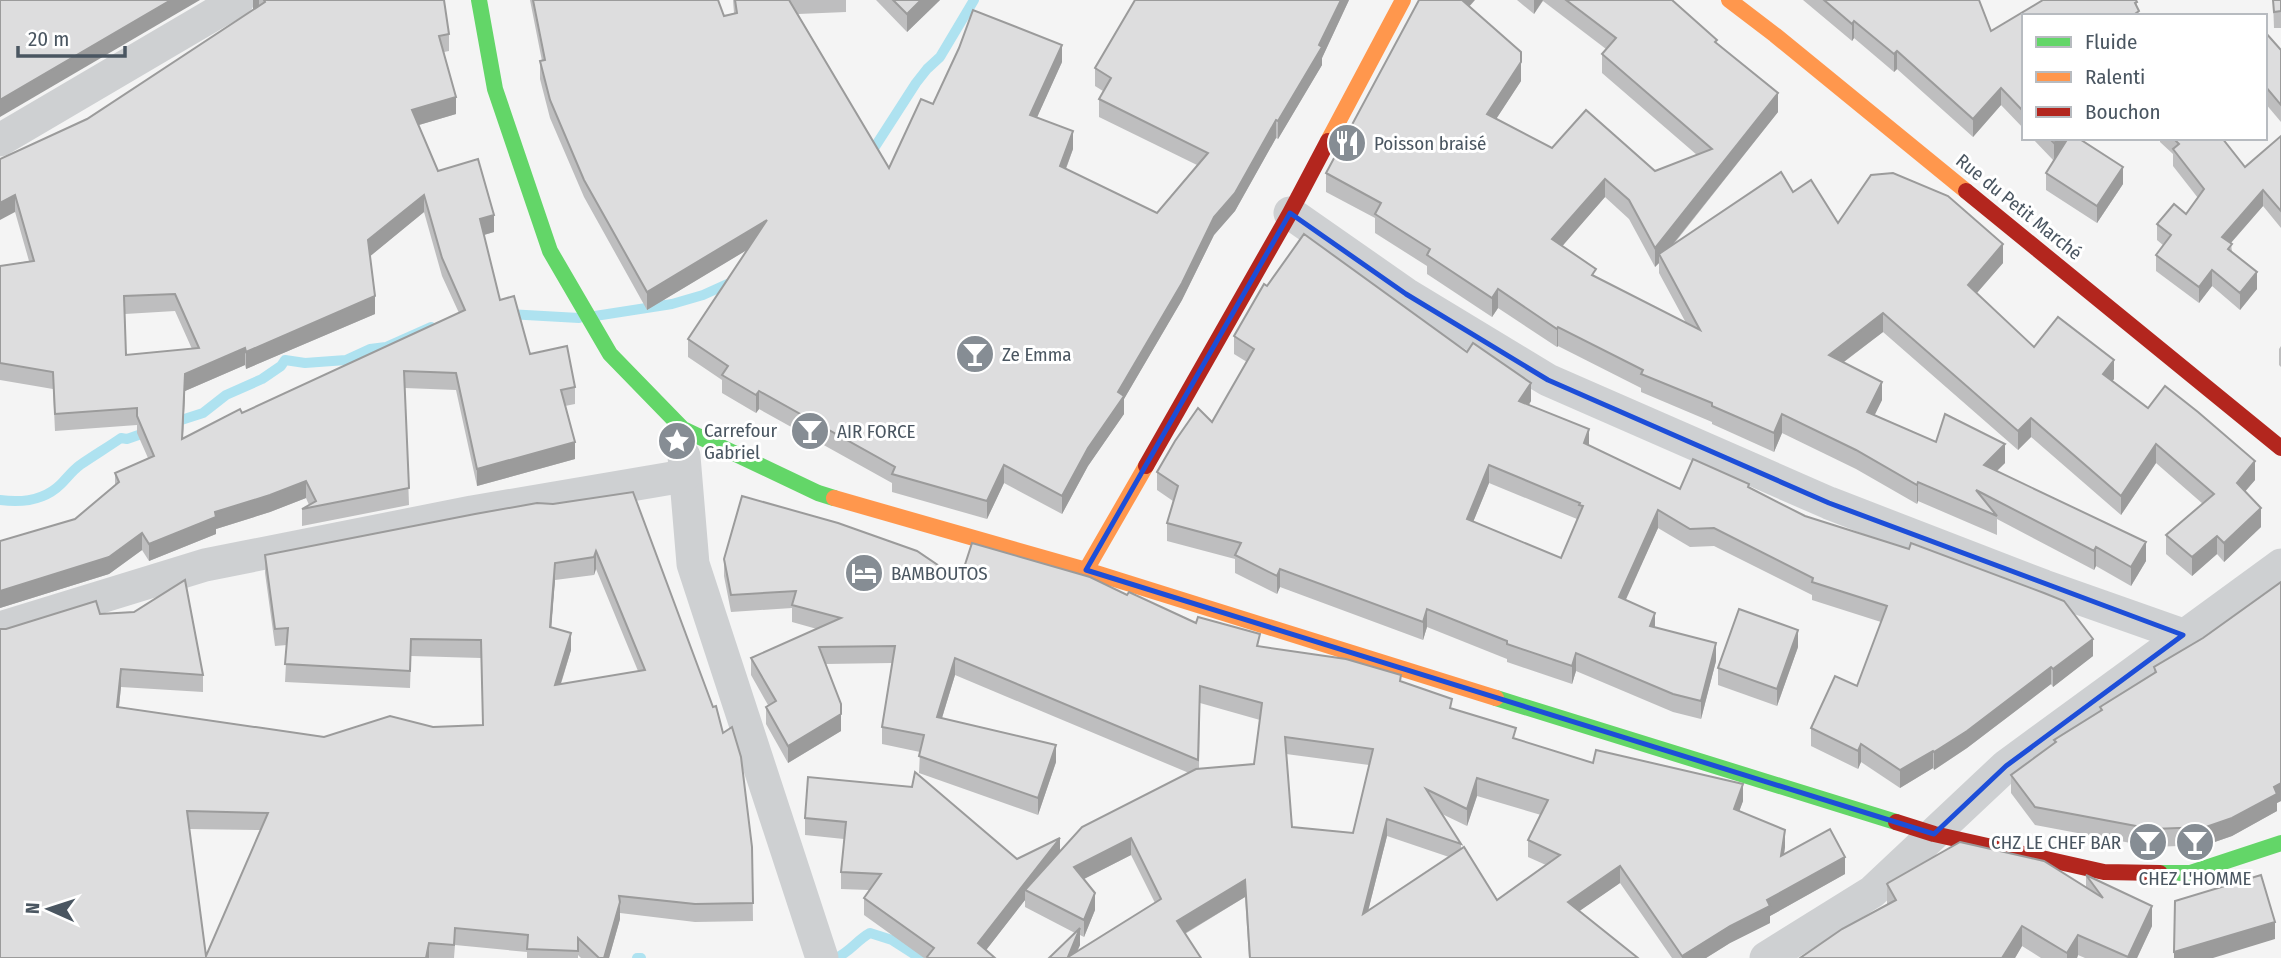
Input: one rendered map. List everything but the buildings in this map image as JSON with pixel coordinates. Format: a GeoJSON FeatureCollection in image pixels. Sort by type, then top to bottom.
{"type":"FeatureCollection","features":[{"type":"Feature","properties":{"kind":"street"},"geometry":{"type":"LineString","coordinates":[[0,141],[238,0]]}},
{"type":"Feature","properties":{"kind":"street"},"geometry":{"type":"LineString","coordinates":[[480,0],[495,89],[550,251],[610,354],[683,429],[818,493],[1086,570],[1934,834],[2104,872],[2190,873],[2281,843]]}},
{"type":"Feature","properties":{"kind":"street"},"geometry":{"type":"LineString","coordinates":[[1086,570],[1290,213],[1403,0]]}},
{"type":"Feature","properties":{"kind":"street","name":"Rue du Petit Marché"},"geometry":{"type":"LineString","coordinates":[[1729,0],[2281,449]]}},
{"type":"Feature","properties":{"kind":"street"},"geometry":{"type":"LineString","coordinates":[[1290,213],[1406,294],[1548,380],[1829,503],[2044,586],[2183,635]]}},
{"type":"Feature","properties":{"kind":"street"},"geometry":{"type":"LineString","coordinates":[[683,429],[684,476],[693,564],[820,954]]}},
{"type":"Feature","properties":{"kind":"street"},"geometry":{"type":"LineString","coordinates":[[0,628],[205,565],[472,512],[684,476]]}},
{"type":"Feature","properties":{"kind":"street"},"geometry":{"type":"LineString","coordinates":[[1766,958],[1872,892],[2006,766],[2281,565]]}},
{"type":"Feature","properties":{"kind":"highlighted area"},"geometry":{"type":"Polygon","coordinates":[[[1290,213],[1406,294],[1548,380],[1829,503],[2183,635],[2006,766],[1934,834],[1086,570],[1290,213]]]}},
{"type":"Feature","properties":{"kind":"waterway"},"geometry":{"type":"LineString","coordinates":[[869,156],[916,83],[940,57],[974,0]]}},
{"type":"Feature","properties":{"kind":"waterway"},"geometry":{"type":"LineString","coordinates":[[595,316],[672,304],[703,295],[734,281]]}},
{"type":"Feature","properties":{"kind":"waterway"},"geometry":{"type":"LineString","coordinates":[[508,314],[579,318]]}},
{"type":"Feature","properties":{"kind":"waterway"},"geometry":{"type":"LineString","coordinates":[[172,423],[203,413],[226,395],[262,379],[285,360],[305,363],[346,360],[370,349],[386,347],[431,327]]}},
{"type":"Feature","properties":{"kind":"waterway"},"geometry":{"type":"LineString","coordinates":[[0,500],[17,501],[48,494],[80,465],[121,438],[127,439],[150,431]]}},
{"type":"Feature","properties":{"kind":"waterway"},"geometry":{"type":"LineString","coordinates":[[836,958],[870,933],[892,940],[920,958]]}},
{"type":"Feature","properties":{"kind":"traffic: fast"},"geometry":{"type":"LineString","coordinates":[[479,0],[495,89],[550,251],[610,354],[683,429],[818,493],[834,498]]}},
{"type":"Feature","properties":{"kind":"traffic: fast"},"geometry":{"type":"LineString","coordinates":[[1496,698],[1896,822]]}},
{"type":"Feature","properties":{"kind":"traffic: fast"},"geometry":{"type":"LineString","coordinates":[[2160,873],[2190,873],[2281,843]]}},
{"type":"Feature","properties":{"kind":"traffic: slow"},"geometry":{"type":"LineString","coordinates":[[1328,141],[1403,0]]}},
{"type":"Feature","properties":{"kind":"traffic: slow"},"geometry":{"type":"LineString","coordinates":[[1729,0],[1966,191]]}},
{"type":"Feature","properties":{"kind":"traffic: slow"},"geometry":{"type":"LineString","coordinates":[[834,498],[1086,570],[1146,466]]}},
{"type":"Feature","properties":{"kind":"traffic: slow"},"geometry":{"type":"LineString","coordinates":[[1086,570],[1496,698]]}},
{"type":"Feature","properties":{"kind":"traffic: jam"},"geometry":{"type":"LineString","coordinates":[[1146,466],[1328,141]]}},
{"type":"Feature","properties":{"kind":"traffic: jam"},"geometry":{"type":"LineString","coordinates":[[1966,191],[2281,448]]}},
{"type":"Feature","properties":{"kind":"traffic: jam"},"geometry":{"type":"LineString","coordinates":[[1896,822],[1934,834],[2104,872],[2160,873]]}},
{"type":"Feature","properties":{"kind":"place","name":"Poisson braisé"},"geometry":{"type":"Point","coordinates":[1347,143]}},
{"type":"Feature","properties":{"kind":"place","name":"Ze Emma"},"geometry":{"type":"Point","coordinates":[975,354]}},
{"type":"Feature","properties":{"kind":"place","name":"AIR FORCE"},"geometry":{"type":"Point","coordinates":[810,431]}},
{"type":"Feature","properties":{"kind":"place","name":"Carrefour Gabriel"},"geometry":{"type":"Point","coordinates":[677,441]}},
{"type":"Feature","properties":{"kind":"place","name":"BAMBOUTOS"},"geometry":{"type":"Point","coordinates":[864,573]}},
{"type":"Feature","properties":{"kind":"place","name":"CHZ LE CHEF BAR"},"geometry":{"type":"Point","coordinates":[2148,842]}},
{"type":"Feature","properties":{"kind":"place","name":"CHEZ L'HOMME"},"geometry":{"type":"Point","coordinates":[2195,842]}}]}
